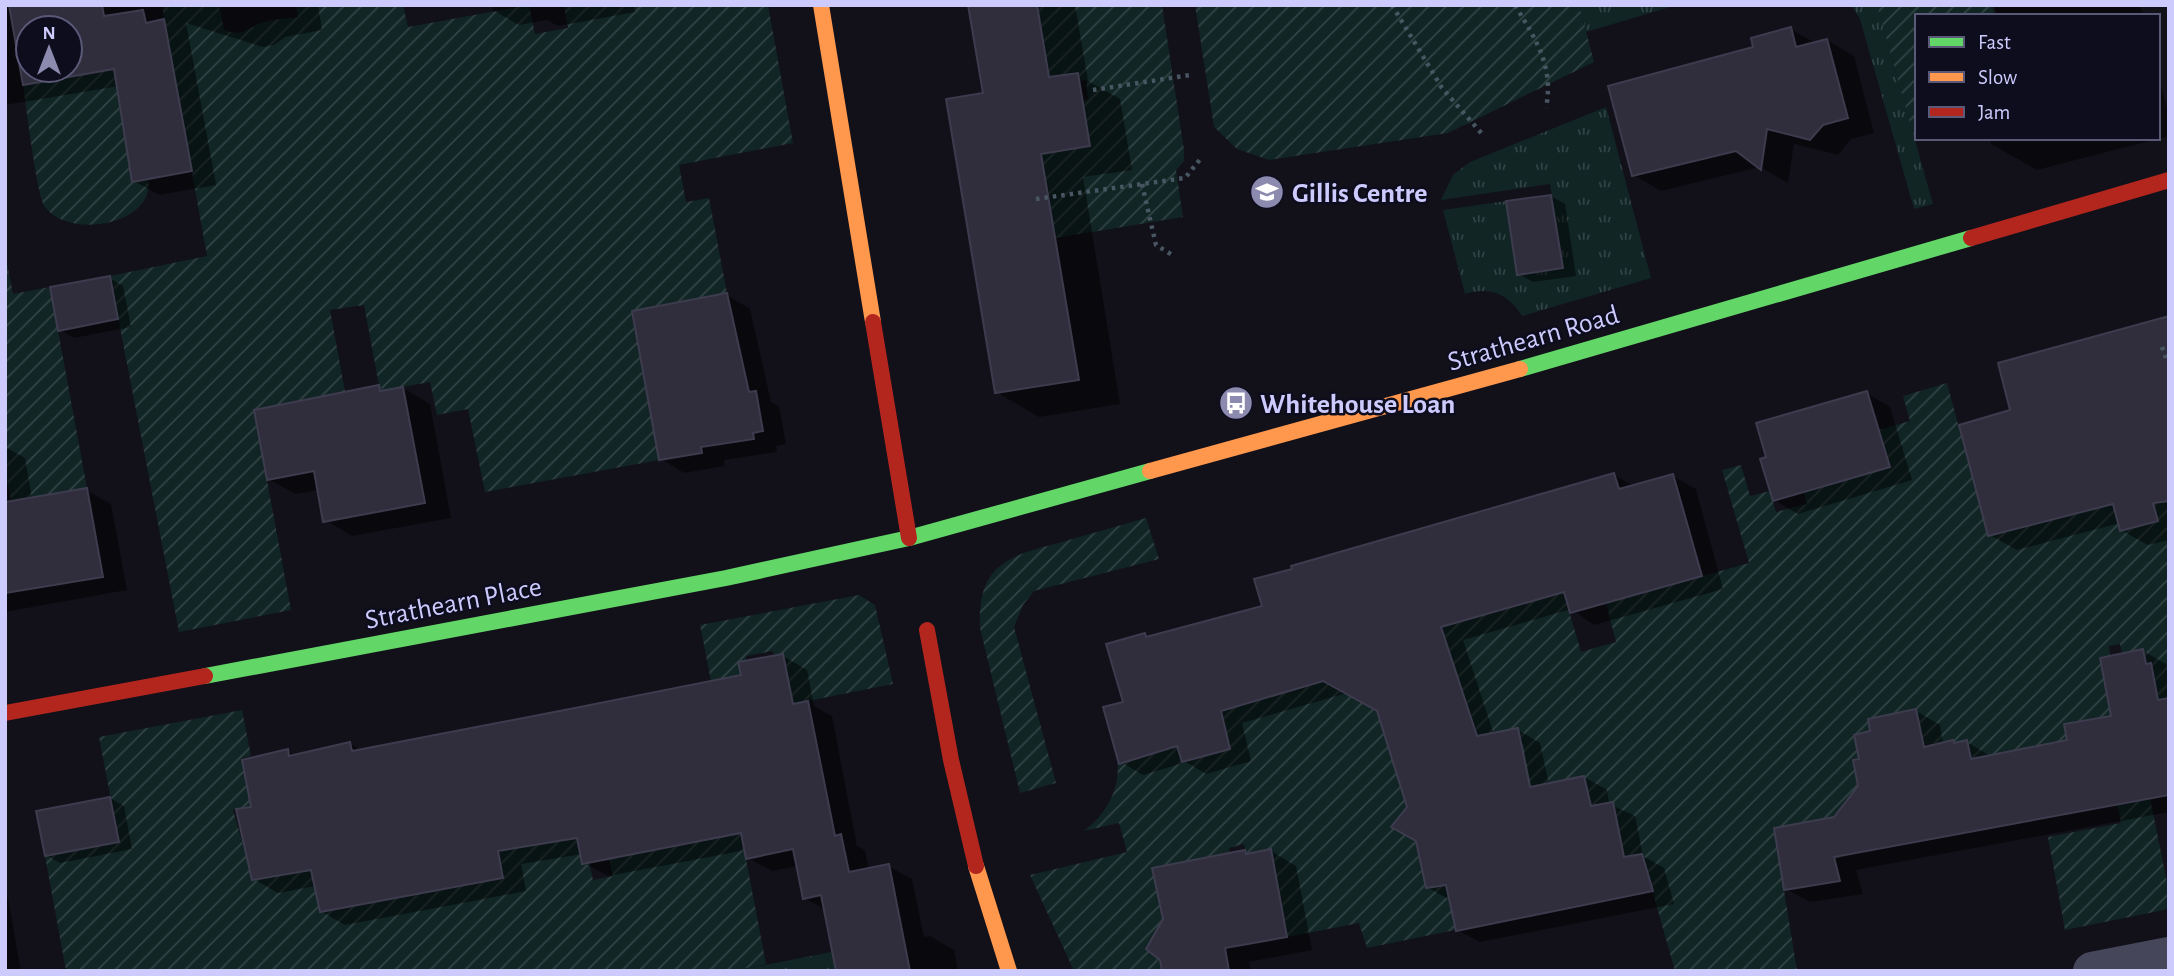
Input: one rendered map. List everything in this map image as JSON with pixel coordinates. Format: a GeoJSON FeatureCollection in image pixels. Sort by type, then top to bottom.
{"type":"FeatureCollection","features":[{"type":"Feature","properties":{"kind":"street"},"geometry":{"type":"LineString","coordinates":[[821,5],[909,538]]}},
{"type":"Feature","properties":{"kind":"street","name":"Strathearn Road"},"geometry":{"type":"LineString","coordinates":[[909,538],[1471,383],[2169,180]]}},
{"type":"Feature","properties":{"kind":"street","name":"Strathearn Place"},"geometry":{"type":"LineString","coordinates":[[5,713],[726,578],[909,538]]}},
{"type":"Feature","properties":{"kind":"street"},"geometry":{"type":"LineString","coordinates":[[927,630],[956,795],[978,878],[1009,971]]}},
{"type":"Feature","properties":{"kind":"street"},"geometry":{"type":"LineString","coordinates":[[2092,971],[2169,956]]}},
{"type":"Feature","properties":{"kind":"path"},"geometry":{"type":"LineString","coordinates":[[1392,5],[1442,88],[1483,135]]}},
{"type":"Feature","properties":{"kind":"path"},"geometry":{"type":"LineString","coordinates":[[1515,5],[1547,64],[1550,85],[1546,108]]}},
{"type":"Feature","properties":{"kind":"path"},"geometry":{"type":"LineString","coordinates":[[1093,90],[1189,75]]}},
{"type":"Feature","properties":{"kind":"path"},"geometry":{"type":"LineString","coordinates":[[1036,199],[1185,178],[1202,157]]}},
{"type":"Feature","properties":{"kind":"path"},"geometry":{"type":"LineString","coordinates":[[1142,184],[1156,245],[1174,256]]}},
{"type":"Feature","properties":{"kind":"path"},"geometry":{"type":"LineString","coordinates":[[2162,347],[2166,358]]}},
{"type":"Feature","properties":{"kind":"green space"},"geometry":{"type":"Polygon","coordinates":[[[162,5],[219,5],[224,30],[239,33],[268,21],[298,17],[296,5],[403,5],[408,27],[529,5],[535,34],[568,28],[564,6],[567,5],[768,5],[793,143],[679,165],[686,202],[709,198],[727,293],[632,311],[659,460],[485,492],[468,409],[437,415],[430,382],[380,391],[364,305],[330,310],[346,397],[254,410],[291,610],[179,632],[110,276],[207,256],[180,106],[121,117],[132,182],[148,179],[147,195],[139,207],[125,217],[108,223],[72,223],[57,217],[45,207],[42,200],[23,85],[84,84],[84,75],[171,60],[162,5]]]}},
{"type":"Feature","properties":{"kind":"green space"},"geometry":{"type":"Polygon","coordinates":[[[1037,5],[1162,5],[1184,150],[1184,161],[1176,170],[1183,217],[1056,238],[1050,206],[1026,210],[1017,158],[1090,146],[1083,100],[1088,99],[1086,80],[1079,81],[1077,73],[1050,83],[1037,5]]]}},
{"type":"Feature","properties":{"kind":"green space"},"geometry":{"type":"Polygon","coordinates":[[[1195,5],[1579,5],[1594,62],[1448,133],[1269,160],[1237,149],[1214,127],[1195,5]]]}},
{"type":"Feature","properties":{"kind":"green space"},"geometry":{"type":"Polygon","coordinates":[[[1579,5],[1677,5],[1586,32],[1579,5]]]}},
{"type":"Feature","properties":{"kind":"green space"},"geometry":{"type":"Polygon","coordinates":[[[1851,5],[1877,5],[1933,204],[1914,209],[1860,19],[1851,5]]]}},
{"type":"Feature","properties":{"kind":"green space"},"geometry":{"type":"Polygon","coordinates":[[[1877,5],[1992,5],[1994,14],[1915,14],[1914,137],[1877,5]]]}},
{"type":"Feature","properties":{"kind":"green space"},"geometry":{"type":"Polygon","coordinates":[[[1606,107],[1651,278],[1522,316],[1511,302],[1498,294],[1483,291],[1465,294],[1443,210],[1506,201],[1517,275],[1563,268],[1550,184],[1441,200],[1453,175],[1470,162],[1606,107]]]}},
{"type":"Feature","properties":{"kind":"green space"},"geometry":{"type":"Polygon","coordinates":[[[5,253],[13,294],[50,287],[87,488],[11,501],[5,470],[5,253]]]}},
{"type":"Feature","properties":{"kind":"green space"},"geometry":{"type":"Polygon","coordinates":[[[1947,383],[1988,536],[2095,439],[2119,530],[2158,521],[2151,493],[2169,461],[2169,698],[2158,700],[2151,664],[2146,664],[2143,649],[2122,653],[2120,644],[2109,646],[2110,655],[2100,658],[2114,732],[2089,720],[2064,724],[2067,740],[2055,816],[2008,825],[2000,783],[1977,787],[1967,741],[1954,743],[1953,740],[1923,745],[1868,719],[1870,731],[1854,735],[1859,759],[1853,760],[1871,850],[1834,859],[1822,819],[1774,828],[1797,971],[1675,971],[1642,854],[1624,857],[1613,802],[1591,806],[1584,776],[1530,787],[1518,728],[1477,736],[1438,616],[1470,593],[1477,617],[1562,587],[1581,652],[1616,642],[1606,603],[1749,563],[1722,470],[1741,465],[1750,496],[1770,491],[1776,512],[1807,504],[1804,492],[1890,467],[1879,430],[1910,421],[1903,396],[1947,383]]]}},
{"type":"Feature","properties":{"kind":"green space"},"geometry":{"type":"Polygon","coordinates":[[[1146,518],[1159,559],[1034,591],[1023,605],[1014,627],[1056,783],[1020,793],[980,628],[980,607],[990,576],[1012,558],[1026,552],[1146,518]]]}},
{"type":"Feature","properties":{"kind":"green space"},"geometry":{"type":"Polygon","coordinates":[[[859,595],[875,605],[893,684],[793,704],[783,654],[774,656],[773,651],[746,656],[746,661],[738,663],[741,675],[711,681],[700,625],[859,595]]]}},
{"type":"Feature","properties":{"kind":"green space"},"geometry":{"type":"Polygon","coordinates":[[[1348,669],[1338,689],[1368,706],[1467,739],[1397,820],[1400,832],[1416,841],[1426,888],[1446,885],[1455,930],[1367,948],[1359,923],[1287,937],[1271,850],[1246,854],[1244,844],[1229,848],[1230,857],[1208,857],[1166,865],[1172,901],[1160,903],[1165,932],[1155,933],[1149,944],[1151,953],[1160,960],[1162,971],[1074,971],[1030,875],[1127,852],[1119,823],[1084,831],[1102,814],[1113,794],[1118,772],[1115,748],[1149,755],[1177,746],[1183,762],[1229,749],[1213,692],[1264,698],[1348,669]]]}},
{"type":"Feature","properties":{"kind":"green space"},"geometry":{"type":"Polygon","coordinates":[[[242,710],[251,756],[242,758],[251,807],[233,810],[253,880],[320,868],[322,875],[315,888],[320,912],[371,901],[404,868],[411,895],[437,891],[488,844],[577,838],[589,862],[593,880],[613,876],[604,835],[709,813],[713,839],[741,833],[766,964],[733,971],[66,971],[45,856],[119,842],[99,737],[242,710]]]}},
{"type":"Feature","properties":{"kind":"green space"},"geometry":{"type":"Polygon","coordinates":[[[2150,798],[2169,892],[2169,909],[2065,930],[2048,837],[2121,823],[2117,804],[2150,798]]]}},
{"type":"Feature","properties":{"kind":"green space"},"geometry":{"type":"Polygon","coordinates":[[[832,952],[836,971],[733,971],[832,952]]]}},
{"type":"Feature","properties":{"kind":"building"},"geometry":{"type":"Polygon","coordinates":[[[9,5],[102,5],[104,16],[143,10],[146,23],[164,19],[192,171],[132,182],[114,69],[84,74],[84,14],[14,14],[14,34],[9,5]]]}},
{"type":"Feature","properties":{"kind":"building"},"geometry":{"type":"Polygon","coordinates":[[[968,5],[1037,5],[1049,77],[1078,73],[1090,146],[1041,154],[1079,380],[995,393],[946,99],[983,93],[968,5]]]}},
{"type":"Feature","properties":{"kind":"building"},"geometry":{"type":"Polygon","coordinates":[[[1791,27],[1796,47],[1827,39],[1848,118],[1823,125],[1810,140],[1767,129],[1761,170],[1736,151],[1632,176],[1608,86],[1753,47],[1751,38],[1791,27]]]}},
{"type":"Feature","properties":{"kind":"building"},"geometry":{"type":"Polygon","coordinates":[[[1551,195],[1563,268],[1517,275],[1506,201],[1551,195]]]}},
{"type":"Feature","properties":{"kind":"building"},"geometry":{"type":"Polygon","coordinates":[[[110,276],[118,319],[58,331],[50,287],[110,276]]]}},
{"type":"Feature","properties":{"kind":"building"},"geometry":{"type":"Polygon","coordinates":[[[727,293],[749,392],[756,391],[763,431],[753,433],[754,439],[701,447],[702,453],[659,460],[632,311],[727,293]]]}},
{"type":"Feature","properties":{"kind":"building"},"geometry":{"type":"Polygon","coordinates":[[[2169,316],[2169,501],[2153,503],[2158,521],[2120,531],[2113,504],[1988,536],[1959,425],[2010,410],[1998,363],[2169,316]]]}},
{"type":"Feature","properties":{"kind":"building"},"geometry":{"type":"Polygon","coordinates":[[[379,385],[380,391],[403,387],[425,503],[323,522],[314,471],[267,480],[254,410],[379,385]]]}},
{"type":"Feature","properties":{"kind":"building"},"geometry":{"type":"Polygon","coordinates":[[[1867,391],[1890,467],[1773,501],[1760,459],[1766,457],[1756,423],[1867,391]]]}},
{"type":"Feature","properties":{"kind":"building"},"geometry":{"type":"Polygon","coordinates":[[[1614,473],[1619,489],[1673,474],[1702,576],[1570,613],[1564,592],[1441,627],[1477,736],[1518,728],[1530,787],[1584,776],[1591,806],[1613,802],[1624,857],[1642,854],[1653,891],[1456,931],[1446,885],[1426,888],[1416,841],[1391,827],[1407,807],[1377,711],[1323,681],[1221,711],[1230,749],[1182,762],[1177,746],[1119,764],[1103,707],[1123,702],[1106,644],[1145,633],[1146,637],[1262,606],[1254,579],[1292,569],[1291,566],[1614,473]]]}},
{"type":"Feature","properties":{"kind":"building"},"geometry":{"type":"Polygon","coordinates":[[[87,488],[103,577],[5,593],[5,502],[87,488]]]}},
{"type":"Feature","properties":{"kind":"building"},"geometry":{"type":"Polygon","coordinates":[[[2143,649],[2146,664],[2151,663],[2158,700],[2169,698],[2169,795],[1834,857],[1840,881],[1784,890],[1774,828],[1834,817],[1858,786],[1853,760],[1859,759],[1854,735],[1870,731],[1868,719],[1916,709],[1924,747],[1953,740],[1954,743],[1967,740],[1971,759],[2067,740],[2064,724],[2111,716],[2100,658],[2143,649]]]}},
{"type":"Feature","properties":{"kind":"building"},"geometry":{"type":"Polygon","coordinates":[[[783,654],[793,704],[808,701],[835,836],[841,834],[849,872],[889,864],[910,971],[836,971],[821,895],[803,899],[793,849],[746,859],[741,833],[582,864],[577,838],[498,851],[503,878],[320,912],[311,870],[252,880],[236,809],[251,807],[242,760],[288,749],[289,756],[350,742],[352,751],[580,707],[741,675],[738,662],[783,654]]]}},
{"type":"Feature","properties":{"kind":"building"},"geometry":{"type":"Polygon","coordinates":[[[110,797],[119,842],[45,856],[36,811],[110,797]]]}},
{"type":"Feature","properties":{"kind":"building"},"geometry":{"type":"Polygon","coordinates":[[[1271,849],[1287,937],[1225,948],[1229,971],[1162,971],[1160,960],[1146,949],[1163,919],[1152,868],[1245,850],[1246,854],[1271,849]]]}},
{"type":"Feature","properties":{"kind":"traffic: fast"},"geometry":{"type":"LineString","coordinates":[[1520,369],[1971,238]]}},
{"type":"Feature","properties":{"kind":"traffic: fast"},"geometry":{"type":"LineString","coordinates":[[205,676],[726,578],[909,538],[1150,471]]}},
{"type":"Feature","properties":{"kind":"traffic: slow"},"geometry":{"type":"LineString","coordinates":[[821,5],[873,322]]}},
{"type":"Feature","properties":{"kind":"traffic: slow"},"geometry":{"type":"LineString","coordinates":[[1150,471],[1520,369]]}},
{"type":"Feature","properties":{"kind":"traffic: slow"},"geometry":{"type":"LineString","coordinates":[[976,866],[1009,971]]}},
{"type":"Feature","properties":{"kind":"traffic: jam"},"geometry":{"type":"LineString","coordinates":[[1971,238],[2169,180]]}},
{"type":"Feature","properties":{"kind":"traffic: jam"},"geometry":{"type":"LineString","coordinates":[[873,322],[909,538]]}},
{"type":"Feature","properties":{"kind":"traffic: jam"},"geometry":{"type":"LineString","coordinates":[[927,630],[951,760],[976,866]]}},
{"type":"Feature","properties":{"kind":"traffic: jam"},"geometry":{"type":"LineString","coordinates":[[5,713],[205,676]]}},
{"type":"Feature","properties":{"kind":"place","name":"Gillis Centre"},"geometry":{"type":"Point","coordinates":[1267,192]}},
{"type":"Feature","properties":{"kind":"place","name":"Whitehouse Loan"},"geometry":{"type":"Point","coordinates":[1236,403]}}]}
